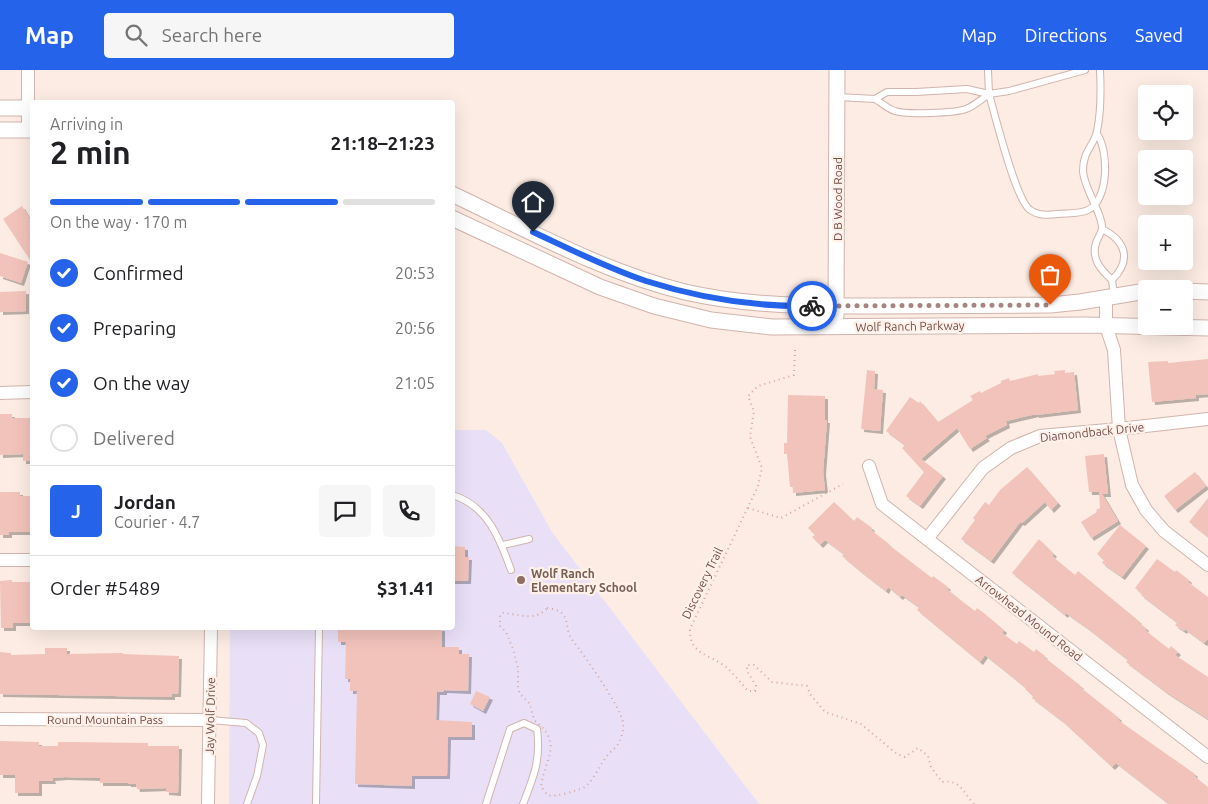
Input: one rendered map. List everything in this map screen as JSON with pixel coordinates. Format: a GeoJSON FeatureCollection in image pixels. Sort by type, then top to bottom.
{"type":"FeatureCollection","features":[{"type":"Feature","properties":{"kind":"street"},"geometry":{"type":"LineString","coordinates":[[0,130],[30,130],[28,70]]}},
{"type":"Feature","properties":{"kind":"street","name":"D B Wood Road"},"geometry":{"type":"LineString","coordinates":[[836,327],[837,70]]}},
{"type":"Feature","properties":{"kind":"street"},"geometry":{"type":"LineString","coordinates":[[0,108],[30,108]]}},
{"type":"Feature","properties":{"kind":"street","name":"Wolf Ranch Parkway"},"geometry":{"type":"LineString","coordinates":[[455,195],[625,273],[665,287],[749,303],[799,306],[1050,305],[1138,293]]}},
{"type":"Feature","properties":{"kind":"street","name":"Wolf Ranch Parkway"},"geometry":{"type":"LineString","coordinates":[[455,219],[600,287],[675,312],[711,320],[772,327],[1106,326],[1208,328]]}},
{"type":"Feature","properties":{"kind":"street"},"geometry":{"type":"LineString","coordinates":[[1193,291],[1208,292]]}},
{"type":"Feature","properties":{"kind":"street"},"geometry":{"type":"LineString","coordinates":[[1110,297],[1106,326],[1114,350],[1119,429],[1132,485],[1146,510],[1164,531],[1208,565]]}},
{"type":"Feature","properties":{"kind":"street"},"geometry":{"type":"LineString","coordinates":[[0,393],[30,392]]}},
{"type":"Feature","properties":{"kind":"street","name":"Diamondback Drive"},"geometry":{"type":"LineString","coordinates":[[927,539],[983,468],[1011,448],[1040,436],[1208,419]]}},
{"type":"Feature","properties":{"kind":"street","name":"Arrowhead Mound Road"},"geometry":{"type":"LineString","coordinates":[[869,466],[882,504],[1208,757]]}},
{"type":"Feature","properties":{"kind":"street"},"geometry":{"type":"LineString","coordinates":[[0,560],[30,560]]}},
{"type":"Feature","properties":{"kind":"street","name":"Jay Wolf Drive"},"geometry":{"type":"LineString","coordinates":[[208,804],[211,630]]}},
{"type":"Feature","properties":{"kind":"street","name":"Round Mountain Pass"},"geometry":{"type":"LineString","coordinates":[[0,719],[209,720]]}},
{"type":"Feature","properties":{"kind":"lane"},"geometry":{"type":"LineString","coordinates":[[988,70],[989,94],[1004,147],[1023,200],[1029,209],[1045,216],[1087,211],[1095,205],[1105,174],[1103,146],[1097,134]]}},
{"type":"Feature","properties":{"kind":"lane"},"geometry":{"type":"LineString","coordinates":[[837,96],[876,99],[896,112],[936,112],[966,109],[989,94],[1085,70]]}},
{"type":"Feature","properties":{"kind":"lane"},"geometry":{"type":"LineString","coordinates":[[1100,70],[1101,86],[1097,134],[1084,158],[1083,172],[1102,228],[1095,246],[1095,254],[1100,270],[1112,280]]}},
{"type":"Feature","properties":{"kind":"lane"},"geometry":{"type":"LineString","coordinates":[[876,99],[887,92],[967,88],[989,94]]}},
{"type":"Feature","properties":{"kind":"lane"},"geometry":{"type":"LineString","coordinates":[[1102,228],[1118,239],[1122,245],[1123,263],[1119,272],[1112,280],[1110,297]]}},
{"type":"Feature","properties":{"kind":"lane"},"geometry":{"type":"LineString","coordinates":[[455,496],[471,504],[483,513],[503,545],[511,570]]}},
{"type":"Feature","properties":{"kind":"lane"},"geometry":{"type":"LineString","coordinates":[[503,545],[529,539]]}},
{"type":"Feature","properties":{"kind":"lane"},"geometry":{"type":"LineString","coordinates":[[316,804],[319,630]]}},
{"type":"Feature","properties":{"kind":"lane"},"geometry":{"type":"LineString","coordinates":[[209,720],[246,723],[258,733],[263,745],[257,776],[247,804]]}},
{"type":"Feature","properties":{"kind":"lane"},"geometry":{"type":"LineString","coordinates":[[486,804],[510,729],[524,722],[537,729],[539,746],[537,769],[523,804]]}},
{"type":"Feature","properties":{"kind":"path","name":"Discovery Trail"},"geometry":{"type":"LineString","coordinates":[[795,350],[794,374],[758,386],[748,396],[754,411],[750,437],[762,468],[758,486],[690,629],[693,646],[709,658],[725,666],[748,691],[755,690],[756,686],[746,665],[754,665],[772,682],[806,686],[825,712],[860,724],[897,754],[905,757],[918,748],[928,756],[931,767],[942,782],[948,781],[963,788],[974,804]]}},
{"type":"Feature","properties":{"kind":"path"},"geometry":{"type":"LineString","coordinates":[[748,508],[781,518],[843,484]]}},
{"type":"Feature","properties":{"kind":"path"},"geometry":{"type":"LineString","coordinates":[[547,608],[565,616],[571,638],[586,656],[622,717],[623,731],[618,744],[601,763],[592,780],[584,788],[550,796],[541,786],[550,756],[549,738],[544,728],[534,720],[532,711],[530,704],[518,690],[518,668],[513,649],[506,632],[500,626],[499,619],[503,612],[527,617],[544,612],[547,608]]}},
{"type":"Feature","properties":{"kind":"shaded area","name":"Wolf Ranch Elementary School"},"geometry":{"type":"Polygon","coordinates":[[[455,430],[486,430],[502,443],[552,532],[759,804],[229,804],[230,630],[455,630],[455,430]]]}},
{"type":"Feature","properties":{"kind":"building"},"geometry":{"type":"Polygon","coordinates":[[[22,206],[30,220],[30,260],[3,219],[22,206]]]}},
{"type":"Feature","properties":{"kind":"building"},"geometry":{"type":"Polygon","coordinates":[[[0,253],[28,262],[21,283],[0,276],[0,253]]]}},
{"type":"Feature","properties":{"kind":"building"},"geometry":{"type":"Polygon","coordinates":[[[26,291],[26,311],[0,312],[0,292],[26,291]]]}},
{"type":"Feature","properties":{"kind":"building"},"geometry":{"type":"Polygon","coordinates":[[[1208,359],[1208,394],[1196,395],[1196,398],[1152,402],[1148,362],[1168,361],[1168,363],[1208,359]]]}},
{"type":"Feature","properties":{"kind":"building"},"geometry":{"type":"Polygon","coordinates":[[[867,370],[875,371],[874,389],[883,390],[880,431],[861,429],[867,370]]]}},
{"type":"Feature","properties":{"kind":"building"},"geometry":{"type":"Polygon","coordinates":[[[1065,370],[1065,373],[1074,372],[1078,410],[1036,414],[1006,421],[1007,425],[985,436],[987,438],[970,449],[957,428],[921,459],[943,476],[920,506],[906,496],[924,472],[902,448],[905,445],[886,431],[910,397],[919,403],[920,401],[938,422],[973,400],[970,396],[980,391],[981,393],[1001,383],[1001,381],[1009,378],[1010,381],[1038,374],[1038,376],[1055,374],[1054,371],[1065,370]]]}},
{"type":"Feature","properties":{"kind":"building"},"geometry":{"type":"Polygon","coordinates":[[[788,395],[825,396],[825,420],[827,420],[823,472],[825,490],[793,493],[793,487],[790,487],[787,454],[784,454],[784,443],[787,443],[788,395]]]}},
{"type":"Feature","properties":{"kind":"building"},"geometry":{"type":"Polygon","coordinates":[[[0,414],[12,414],[12,418],[30,418],[30,461],[23,461],[23,454],[0,455],[0,414]]]}},
{"type":"Feature","properties":{"kind":"building"},"geometry":{"type":"Polygon","coordinates":[[[1104,454],[1108,494],[1102,494],[1118,521],[1091,538],[1081,522],[1100,508],[1099,492],[1089,492],[1085,456],[1104,454]]]}},
{"type":"Feature","properties":{"kind":"building"},"geometry":{"type":"Polygon","coordinates":[[[1027,467],[1058,503],[1051,510],[1045,502],[1022,523],[1020,522],[991,561],[961,539],[985,502],[989,505],[1000,490],[1027,467]]]}},
{"type":"Feature","properties":{"kind":"building"},"geometry":{"type":"Polygon","coordinates":[[[1195,472],[1206,486],[1175,510],[1164,496],[1195,472]]]}},
{"type":"Feature","properties":{"kind":"building"},"geometry":{"type":"Polygon","coordinates":[[[0,492],[20,492],[20,496],[30,496],[30,532],[9,532],[9,535],[0,535],[0,492]]]}},
{"type":"Feature","properties":{"kind":"building"},"geometry":{"type":"Polygon","coordinates":[[[1208,498],[1208,537],[1189,522],[1208,498]]]}},
{"type":"Feature","properties":{"kind":"building"},"geometry":{"type":"Polygon","coordinates":[[[834,502],[854,521],[857,517],[872,528],[871,530],[889,545],[932,578],[933,576],[948,587],[947,589],[975,611],[977,608],[985,614],[1004,630],[1002,633],[1017,644],[1019,641],[1034,652],[1036,649],[1119,718],[1118,720],[1195,774],[1194,776],[1208,787],[1208,804],[1169,804],[1116,763],[1112,767],[1061,720],[1032,698],[1033,696],[1026,688],[985,655],[980,662],[917,610],[919,607],[902,595],[900,597],[888,587],[886,591],[825,540],[820,545],[812,537],[815,535],[808,528],[834,502]]]}},
{"type":"Feature","properties":{"kind":"building"},"geometry":{"type":"Polygon","coordinates":[[[1120,525],[1146,546],[1122,577],[1102,563],[1104,560],[1097,554],[1120,525]]]}},
{"type":"Feature","properties":{"kind":"building"},"geometry":{"type":"Polygon","coordinates":[[[1039,539],[1054,554],[1052,556],[1075,575],[1078,571],[1139,621],[1146,628],[1145,630],[1169,649],[1171,646],[1178,652],[1175,655],[1208,677],[1208,719],[1166,692],[1126,662],[1128,660],[1086,627],[1066,613],[1065,615],[1012,573],[1039,539]]]}},
{"type":"Feature","properties":{"kind":"building"},"geometry":{"type":"Polygon","coordinates":[[[455,546],[465,547],[465,557],[469,557],[468,581],[455,581],[455,546]]]}},
{"type":"Feature","properties":{"kind":"building"},"geometry":{"type":"Polygon","coordinates":[[[1157,559],[1175,572],[1176,570],[1208,597],[1208,639],[1204,643],[1185,629],[1184,631],[1175,625],[1177,623],[1141,595],[1135,588],[1157,559]]]}},
{"type":"Feature","properties":{"kind":"building"},"geometry":{"type":"Polygon","coordinates":[[[0,581],[30,582],[30,623],[13,623],[13,628],[1,628],[0,581]]]}},
{"type":"Feature","properties":{"kind":"building"},"geometry":{"type":"Polygon","coordinates":[[[338,630],[442,630],[442,647],[459,647],[459,654],[469,654],[468,691],[444,690],[444,692],[437,692],[436,720],[472,722],[472,737],[448,737],[447,776],[412,776],[412,786],[355,784],[357,691],[350,691],[350,679],[345,679],[346,642],[338,642],[338,630]]]}},
{"type":"Feature","properties":{"kind":"building"},"geometry":{"type":"Polygon","coordinates":[[[45,648],[67,648],[67,654],[123,653],[179,656],[178,694],[172,694],[172,697],[0,694],[0,652],[11,653],[11,655],[45,654],[45,648]]]}},
{"type":"Feature","properties":{"kind":"building"},"geometry":{"type":"Polygon","coordinates":[[[476,691],[490,697],[483,711],[470,704],[476,691]]]}},
{"type":"Feature","properties":{"kind":"building"},"geometry":{"type":"Polygon","coordinates":[[[0,741],[39,742],[39,746],[58,746],[58,742],[70,742],[148,743],[148,746],[179,746],[178,793],[166,792],[166,788],[137,789],[136,784],[100,783],[100,778],[65,777],[52,778],[53,781],[39,781],[39,793],[15,793],[15,775],[0,775],[0,741]]]}},
{"type":"Feature","properties":{"kind":"way so far"},"geometry":{"type":"LineString","coordinates":[[812,306],[1050,305]]}},
{"type":"Feature","properties":{"kind":"place","name":"Wolf Ranch Elementary School"},"geometry":{"type":"Point","coordinates":[521,580]}},
{"type":"Feature","properties":{"kind":"route"},"geometry":{"type":"LineString","coordinates":[[533,232],[625,273],[665,287],[739,302],[812,306]]}}]}
